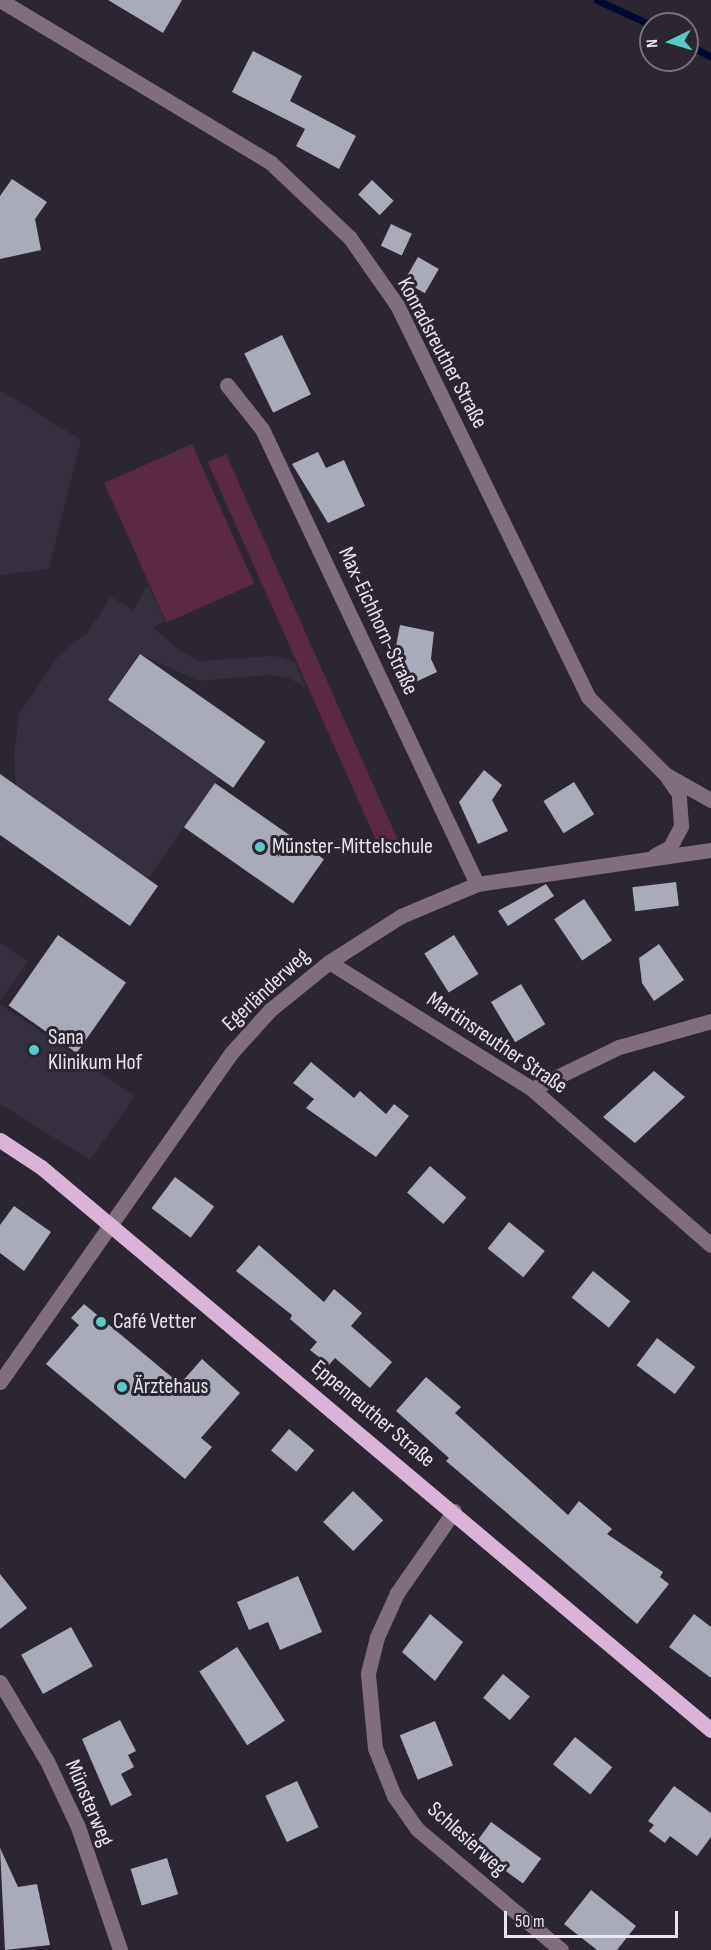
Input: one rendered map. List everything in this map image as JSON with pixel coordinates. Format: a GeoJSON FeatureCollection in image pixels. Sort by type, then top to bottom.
{"type":"FeatureCollection","features":[{"type":"Feature","properties":{"kind":"main road","name":"Eppenreuther Straße"},"geometry":{"type":"LineString","coordinates":[[0,1140],[111,1225],[454,1511],[711,1730]]}},
{"type":"Feature","properties":{"kind":"street","name":"Konradsreuther Straße"},"geometry":{"type":"LineString","coordinates":[[0,0],[270,163],[350,238],[397,305],[588,697],[665,774],[711,800]]}},
{"type":"Feature","properties":{"kind":"street","name":"Max-Eichhorn-Straße"},"geometry":{"type":"LineString","coordinates":[[227,385],[262,429],[477,884]]}},
{"type":"Feature","properties":{"kind":"street","name":"Egerländerweg"},"geometry":{"type":"LineString","coordinates":[[641,860],[670,847],[681,826],[679,794],[665,774]]}},
{"type":"Feature","properties":{"kind":"street","name":"Egerländerweg"},"geometry":{"type":"LineString","coordinates":[[0,1382],[232,1052],[270,1010],[329,962],[401,916],[477,884],[711,850]]}},
{"type":"Feature","properties":{"kind":"street","name":"Martinsreuther Straße"},"geometry":{"type":"LineString","coordinates":[[329,962],[532,1089],[711,1245]]}},
{"type":"Feature","properties":{"kind":"street"},"geometry":{"type":"LineString","coordinates":[[532,1089],[619,1047],[711,1021]]}},
{"type":"Feature","properties":{"kind":"street","name":"Schlesierweg"},"geometry":{"type":"LineString","coordinates":[[454,1511],[397,1593],[377,1637],[368,1706],[375,1748],[394,1796],[417,1829],[561,1950]]}},
{"type":"Feature","properties":{"kind":"street","name":"Münsterweg"},"geometry":{"type":"LineString","coordinates":[[0,1682],[47,1761],[78,1827],[120,1950]]}},
{"type":"Feature","properties":{"kind":"shaded area"},"geometry":{"type":"Polygon","coordinates":[[[0,390],[81,440],[49,569],[0,575],[0,390]]]}},
{"type":"Feature","properties":{"kind":"shaded area"},"geometry":{"type":"Polygon","coordinates":[[[192,444],[254,584],[167,623],[104,483],[192,444]]]}},
{"type":"Feature","properties":{"kind":"shaded area"},"geometry":{"type":"Polygon","coordinates":[[[226,454],[398,841],[380,849],[208,462],[226,454]]]}},
{"type":"Feature","properties":{"kind":"shaded area"},"geometry":{"type":"Polygon","coordinates":[[[148,584],[165,622],[153,627],[179,650],[198,661],[275,656],[295,662],[306,688],[287,677],[269,675],[199,681],[139,654],[107,700],[219,778],[148,879],[16,786],[14,755],[19,714],[59,655],[88,632],[111,597],[133,610],[148,584]]]}},
{"type":"Feature","properties":{"kind":"shaded area","name":"Sana Klinikum Hof"},"geometry":{"type":"Polygon","coordinates":[[[0,942],[28,962],[0,1001],[0,942]]]}},
{"type":"Feature","properties":{"kind":"shaded area","name":"Sana Klinikum Hof"},"geometry":{"type":"Polygon","coordinates":[[[0,1004],[135,1096],[90,1160],[0,1104],[0,1004]]]}},
{"type":"Feature","properties":{"kind":"building"},"geometry":{"type":"Polygon","coordinates":[[[108,0],[182,0],[163,33],[108,0]]]}},
{"type":"Feature","properties":{"kind":"building"},"geometry":{"type":"Polygon","coordinates":[[[253,51],[302,76],[290,101],[356,136],[339,169],[296,146],[305,129],[232,92],[253,51]]]}},
{"type":"Feature","properties":{"kind":"building"},"geometry":{"type":"Polygon","coordinates":[[[12,179],[47,202],[35,219],[41,250],[0,259],[0,196],[12,179]]]}},
{"type":"Feature","properties":{"kind":"building"},"geometry":{"type":"Polygon","coordinates":[[[372,180],[394,201],[380,215],[358,194],[372,180]]]}},
{"type":"Feature","properties":{"kind":"building"},"geometry":{"type":"Polygon","coordinates":[[[391,224],[412,234],[402,255],[381,246],[391,224]]]}},
{"type":"Feature","properties":{"kind":"building"},"geometry":{"type":"Polygon","coordinates":[[[418,257],[439,269],[425,293],[404,281],[418,257]]]}},
{"type":"Feature","properties":{"kind":"building"},"geometry":{"type":"Polygon","coordinates":[[[282,335],[311,394],[273,413],[244,353],[282,335]]]}},
{"type":"Feature","properties":{"kind":"building"},"geometry":{"type":"Polygon","coordinates":[[[318,452],[326,468],[344,460],[365,506],[328,523],[292,464],[318,452]]]}},
{"type":"Feature","properties":{"kind":"building"},"geometry":{"type":"Polygon","coordinates":[[[400,625],[434,632],[431,659],[437,672],[405,687],[393,662],[400,625]]]}},
{"type":"Feature","properties":{"kind":"building"},"geometry":{"type":"Polygon","coordinates":[[[140,654],[265,742],[233,788],[108,700],[140,654]]]}},
{"type":"Feature","properties":{"kind":"building"},"geometry":{"type":"Polygon","coordinates":[[[484,770],[502,785],[492,800],[508,831],[478,844],[459,802],[484,770]]]}},
{"type":"Feature","properties":{"kind":"building"},"geometry":{"type":"Polygon","coordinates":[[[0,774],[158,886],[130,926],[0,835],[0,774]]]}},
{"type":"Feature","properties":{"kind":"building"},"geometry":{"type":"Polygon","coordinates":[[[574,782],[594,814],[564,833],[543,801],[574,782]]]}},
{"type":"Feature","properties":{"kind":"building"},"geometry":{"type":"Polygon","coordinates":[[[215,783],[324,859],[293,904],[184,827],[215,783]]]}},
{"type":"Feature","properties":{"kind":"building"},"geometry":{"type":"Polygon","coordinates":[[[676,882],[679,906],[635,911],[632,887],[676,882]]]}},
{"type":"Feature","properties":{"kind":"building"},"geometry":{"type":"Polygon","coordinates":[[[546,884],[554,896],[508,926],[498,911],[546,884]]]}},
{"type":"Feature","properties":{"kind":"building"},"geometry":{"type":"Polygon","coordinates":[[[584,899],[612,940],[582,961],[554,919],[584,899]]]}},
{"type":"Feature","properties":{"kind":"building"},"geometry":{"type":"Polygon","coordinates":[[[58,935],[126,983],[77,1053],[9,1005],[58,935]]]}},
{"type":"Feature","properties":{"kind":"building"},"geometry":{"type":"Polygon","coordinates":[[[454,935],[478,974],[449,993],[424,954],[454,935]]]}},
{"type":"Feature","properties":{"kind":"building"},"geometry":{"type":"Polygon","coordinates":[[[659,944],[684,980],[654,1001],[642,983],[639,958],[659,944]]]}},
{"type":"Feature","properties":{"kind":"building"},"geometry":{"type":"Polygon","coordinates":[[[521,984],[545,1024],[515,1042],[491,1002],[521,984]]]}},
{"type":"Feature","properties":{"kind":"building"},"geometry":{"type":"Polygon","coordinates":[[[311,1062],[354,1098],[360,1091],[386,1114],[394,1104],[409,1116],[376,1157],[306,1108],[314,1099],[293,1083],[311,1062]]]}},
{"type":"Feature","properties":{"kind":"building"},"geometry":{"type":"Polygon","coordinates":[[[654,1071],[685,1097],[635,1143],[603,1117],[654,1071]]]}},
{"type":"Feature","properties":{"kind":"building"},"geometry":{"type":"Polygon","coordinates":[[[430,1166],[466,1197],[443,1224],[407,1192],[430,1166]]]}},
{"type":"Feature","properties":{"kind":"building"},"geometry":{"type":"Polygon","coordinates":[[[175,1177],[214,1206],[191,1238],[152,1208],[175,1177]]]}},
{"type":"Feature","properties":{"kind":"building"},"geometry":{"type":"Polygon","coordinates":[[[14,1206],[51,1232],[24,1271],[0,1253],[0,1225],[14,1206]]]}},
{"type":"Feature","properties":{"kind":"building"},"geometry":{"type":"Polygon","coordinates":[[[509,1222],[545,1251],[523,1277],[488,1248],[509,1222]]]}},
{"type":"Feature","properties":{"kind":"building"},"geometry":{"type":"Polygon","coordinates":[[[259,1245],[324,1302],[334,1289],[362,1313],[351,1326],[392,1362],[370,1388],[335,1358],[329,1365],[310,1350],[317,1342],[290,1319],[292,1315],[236,1271],[259,1245]]]}},
{"type":"Feature","properties":{"kind":"building"},"geometry":{"type":"Polygon","coordinates":[[[593,1271],[630,1301],[609,1328],[572,1297],[593,1271]]]}},
{"type":"Feature","properties":{"kind":"building","name":"Ärztehaus"},"geometry":{"type":"Polygon","coordinates":[[[84,1304],[180,1384],[202,1359],[240,1393],[201,1438],[212,1447],[185,1479],[46,1364],[79,1325],[71,1318],[84,1304]]]}},
{"type":"Feature","properties":{"kind":"building"},"geometry":{"type":"Polygon","coordinates":[[[657,1338],[695,1367],[675,1394],[637,1365],[657,1338]]]}},
{"type":"Feature","properties":{"kind":"building"},"geometry":{"type":"Polygon","coordinates":[[[426,1377],[461,1407],[455,1413],[568,1515],[579,1501],[612,1529],[607,1534],[663,1572],[660,1577],[669,1584],[637,1624],[446,1461],[449,1458],[396,1411],[426,1377]]]}},
{"type":"Feature","properties":{"kind":"building"},"geometry":{"type":"Polygon","coordinates":[[[289,1429],[314,1450],[296,1472],[271,1450],[289,1429]]]}},
{"type":"Feature","properties":{"kind":"building"},"geometry":{"type":"Polygon","coordinates":[[[353,1491],[383,1520],[353,1551],[323,1522],[353,1491]]]}},
{"type":"Feature","properties":{"kind":"building"},"geometry":{"type":"Polygon","coordinates":[[[0,1574],[27,1608],[0,1629],[0,1574]]]}},
{"type":"Feature","properties":{"kind":"building"},"geometry":{"type":"Polygon","coordinates":[[[298,1576],[322,1632],[280,1650],[268,1622],[249,1630],[237,1602],[298,1576]]]}},
{"type":"Feature","properties":{"kind":"building"},"geometry":{"type":"Polygon","coordinates":[[[430,1614],[463,1642],[435,1681],[402,1652],[430,1614]]]}},
{"type":"Feature","properties":{"kind":"building"},"geometry":{"type":"Polygon","coordinates":[[[694,1614],[711,1627],[711,1678],[669,1647],[694,1614]]]}},
{"type":"Feature","properties":{"kind":"building"},"geometry":{"type":"Polygon","coordinates":[[[71,1627],[93,1666],[43,1694],[21,1655],[71,1627]]]}},
{"type":"Feature","properties":{"kind":"building"},"geometry":{"type":"Polygon","coordinates":[[[237,1647],[285,1721],[247,1745],[199,1672],[237,1647]]]}},
{"type":"Feature","properties":{"kind":"building"},"geometry":{"type":"Polygon","coordinates":[[[503,1674],[530,1696],[510,1720],[483,1698],[503,1674]]]}},
{"type":"Feature","properties":{"kind":"building"},"geometry":{"type":"Polygon","coordinates":[[[120,1720],[136,1751],[128,1755],[134,1767],[121,1774],[132,1795],[111,1806],[82,1739],[120,1720]]]}},
{"type":"Feature","properties":{"kind":"building"},"geometry":{"type":"Polygon","coordinates":[[[435,1721],[453,1766],[418,1780],[400,1735],[435,1721]]]}},
{"type":"Feature","properties":{"kind":"building"},"geometry":{"type":"Polygon","coordinates":[[[575,1737],[612,1767],[590,1794],[553,1764],[575,1737]]]}},
{"type":"Feature","properties":{"kind":"building"},"geometry":{"type":"Polygon","coordinates":[[[297,1781],[319,1827],[287,1842],[265,1796],[297,1781]]]}},
{"type":"Feature","properties":{"kind":"building"},"geometry":{"type":"Polygon","coordinates":[[[674,1786],[711,1813],[711,1837],[697,1856],[670,1836],[665,1843],[649,1831],[654,1825],[648,1821],[674,1786]]]}},
{"type":"Feature","properties":{"kind":"building"},"geometry":{"type":"Polygon","coordinates":[[[491,1822],[541,1858],[523,1884],[473,1847],[491,1822]]]}},
{"type":"Feature","properties":{"kind":"building"},"geometry":{"type":"Polygon","coordinates":[[[0,1848],[18,1887],[37,1884],[50,1945],[5,1950],[0,1848]]]}},
{"type":"Feature","properties":{"kind":"building"},"geometry":{"type":"Polygon","coordinates":[[[167,1858],[178,1894],[142,1905],[131,1869],[167,1858]]]}},
{"type":"Feature","properties":{"kind":"building"},"geometry":{"type":"Polygon","coordinates":[[[591,1890],[636,1926],[617,1950],[597,1950],[564,1924],[591,1890]]]}},
{"type":"Feature","properties":{"kind":"waterway"},"geometry":{"type":"LineString","coordinates":[[597,0],[639,19]]}},
{"type":"Feature","properties":{"kind":"waterway"},"geometry":{"type":"LineString","coordinates":[[699,50],[711,57]]}},
{"type":"Feature","properties":{"kind":"place","name":"Münster-Mittelschule"},"geometry":{"type":"Point","coordinates":[260,847]}},
{"type":"Feature","properties":{"kind":"place","name":"Sana Klinikum Hof"},"geometry":{"type":"Point","coordinates":[34,1050]}},
{"type":"Feature","properties":{"kind":"place","name":"Café Vetter"},"geometry":{"type":"Point","coordinates":[101,1322]}},
{"type":"Feature","properties":{"kind":"place","name":"Ärztehaus"},"geometry":{"type":"Point","coordinates":[122,1387]}}]}
